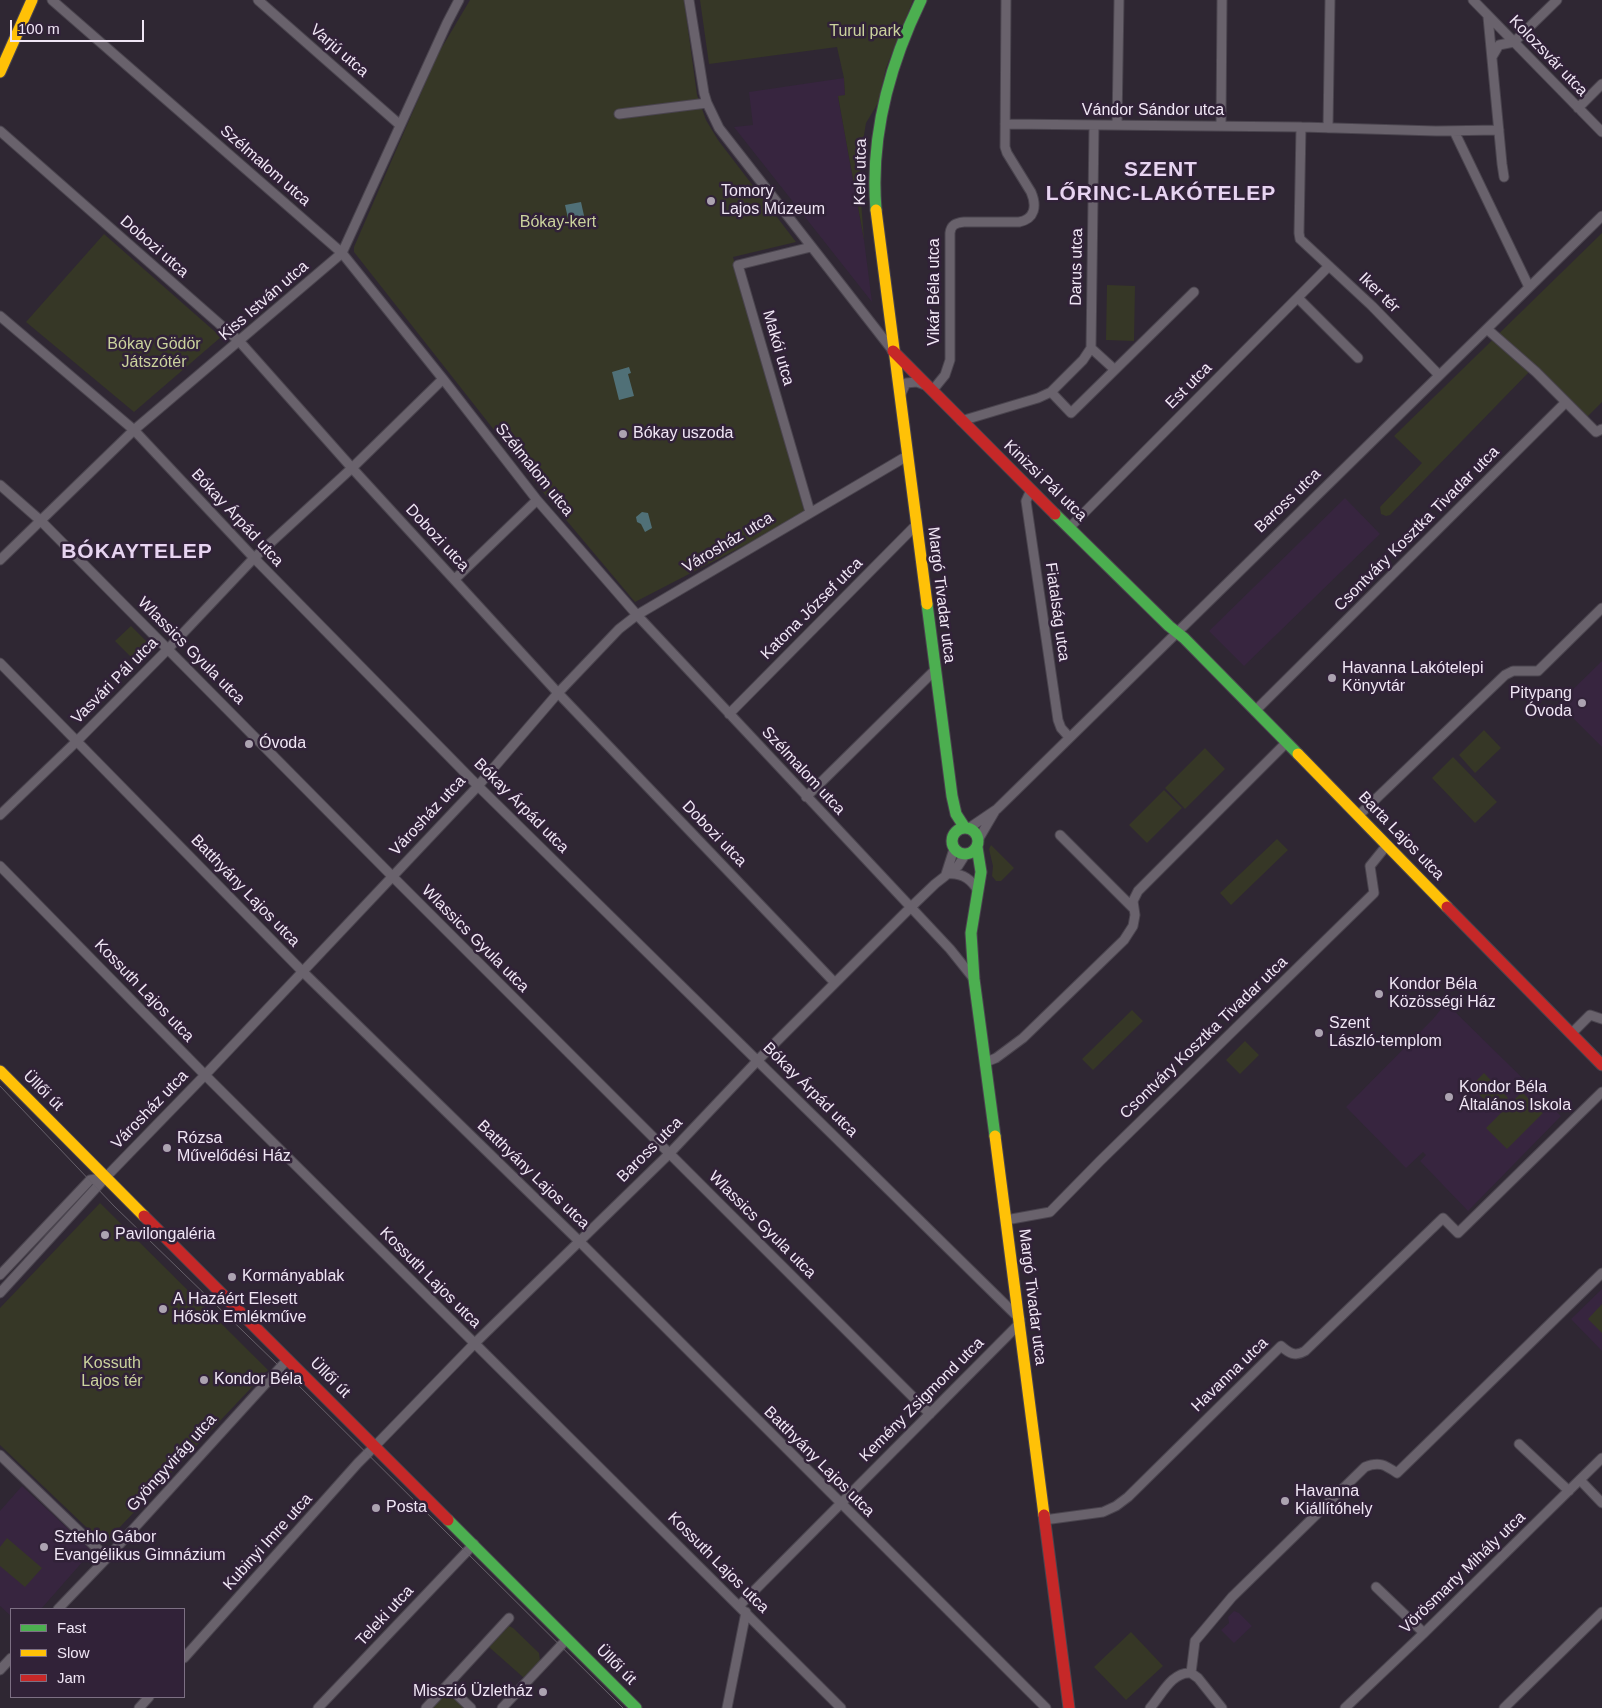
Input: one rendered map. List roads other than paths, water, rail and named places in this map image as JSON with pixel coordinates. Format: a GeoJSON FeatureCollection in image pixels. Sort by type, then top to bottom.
{"type":"FeatureCollection","features":[{"type":"Feature","properties":{"kind":"street"},"geometry":{"type":"LineString","coordinates":[[0,72],[32,0]]}},
{"type":"Feature","properties":{"kind":"street","name":"Szélmalom utca"},"geometry":{"type":"LineString","coordinates":[[52,0],[342,253],[538,500],[637,615],[950,949],[974,980]]}},
{"type":"Feature","properties":{"kind":"street","name":"Varjú utca"},"geometry":{"type":"LineString","coordinates":[[258,0],[400,125]]}},
{"type":"Feature","properties":{"kind":"street","name":"Kiss István utca"},"geometry":{"type":"LineString","coordinates":[[0,560],[134,430],[240,342],[342,253],[459,0]]}},
{"type":"Feature","properties":{"kind":"street","name":"Margó Tivadar utca"},"geometry":{"type":"LineString","coordinates":[[689,0],[706,103],[725,138],[893,351],[952,796],[956,814],[967,828]]}},
{"type":"Feature","properties":{"kind":"street","name":"Kele utca"},"geometry":{"type":"LineString","coordinates":[[893,351],[880,250],[875,189],[876,159],[886,92],[906,33],[921,0]]}},
{"type":"Feature","properties":{"kind":"street","name":"Vikár Béla utca"},"geometry":{"type":"LineString","coordinates":[[929,388],[945,375],[950,360],[950,233],[952,225],[957,222],[1019,222],[1026,220],[1034,211],[1034,199],[1031,192],[1006,153],[1005,147],[1006,0]]}},
{"type":"Feature","properties":{"kind":"street"},"geometry":{"type":"LineString","coordinates":[[1117,125],[1119,0]]}},
{"type":"Feature","properties":{"kind":"street"},"geometry":{"type":"LineString","coordinates":[[1221,126],[1222,0]]}},
{"type":"Feature","properties":{"kind":"street"},"geometry":{"type":"LineString","coordinates":[[1328,128],[1330,0]]}},
{"type":"Feature","properties":{"kind":"street","name":"Kolozsvár utca"},"geometry":{"type":"LineString","coordinates":[[1472,0],[1602,132]]}},
{"type":"Feature","properties":{"kind":"street"},"geometry":{"type":"LineString","coordinates":[[1492,57],[1499,45],[1514,42],[1558,0]]}},
{"type":"Feature","properties":{"kind":"street"},"geometry":{"type":"LineString","coordinates":[[1488,17],[1504,177]]}},
{"type":"Feature","properties":{"kind":"street"},"geometry":{"type":"LineString","coordinates":[[1578,108],[1602,84]]}},
{"type":"Feature","properties":{"kind":"street"},"geometry":{"type":"LineString","coordinates":[[619,114],[706,103]]}},
{"type":"Feature","properties":{"kind":"street","name":"Vándor Sándor utca"},"geometry":{"type":"LineString","coordinates":[[1005,124],[1301,127],[1454,131],[1499,130]]}},
{"type":"Feature","properties":{"kind":"street","name":"Darus utca"},"geometry":{"type":"LineString","coordinates":[[1091,348],[1094,126]]}},
{"type":"Feature","properties":{"kind":"street","name":"Iker tér"},"geometry":{"type":"LineString","coordinates":[[1301,127],[1300,239],[1372,306],[1439,375]]}},
{"type":"Feature","properties":{"kind":"street","name":"Dobozi utca"},"geometry":{"type":"LineString","coordinates":[[0,131],[240,342],[352,468],[558,693],[835,983]]}},
{"type":"Feature","properties":{"kind":"street"},"geometry":{"type":"LineString","coordinates":[[1454,131],[1529,287]]}},
{"type":"Feature","properties":{"kind":"street","name":"Baross utca"},"geometry":{"type":"LineString","coordinates":[[967,828],[997,809],[1602,216]]}},
{"type":"Feature","properties":{"kind":"street","name":"Makói utca"},"geometry":{"type":"LineString","coordinates":[[810,512],[738,265],[811,247]]}},
{"type":"Feature","properties":{"kind":"street","name":"Est utca"},"geometry":{"type":"LineString","coordinates":[[1070,527],[1329,266]]}},
{"type":"Feature","properties":{"kind":"street"},"geometry":{"type":"LineString","coordinates":[[1050,392],[1071,412],[1194,292]]}},
{"type":"Feature","properties":{"kind":"street"},"geometry":{"type":"LineString","coordinates":[[1298,298],[1358,358]]}},
{"type":"Feature","properties":{"kind":"street","name":"Bókay Árpád utca"},"geometry":{"type":"LineString","coordinates":[[0,316],[134,430],[254,558],[478,786],[758,1060],[1020,1321]]}},
{"type":"Feature","properties":{"kind":"street"},"geometry":{"type":"LineString","coordinates":[[1487,329],[1536,372],[1596,432],[1602,428]]}},
{"type":"Feature","properties":{"kind":"street"},"geometry":{"type":"LineString","coordinates":[[962,421],[1038,398],[1050,392],[1083,360],[1091,348],[1114,369]]}},
{"type":"Feature","properties":{"kind":"street","name":"Kinizsi Pál utca"},"geometry":{"type":"LineString","coordinates":[[893,351],[1031,490],[1177,632]]}},
{"type":"Feature","properties":{"kind":"street","name":"Vasvári Pál utca"},"geometry":{"type":"LineString","coordinates":[[0,815],[168,649],[254,558],[352,468],[443,379]]}},
{"type":"Feature","properties":{"kind":"street"},"geometry":{"type":"LineString","coordinates":[[900,399],[906,383],[917,382],[929,388]]}},
{"type":"Feature","properties":{"kind":"street","name":"Csontváry Kosztka Tivadar utca"},"geometry":{"type":"LineString","coordinates":[[1255,711],[1566,402]]}},
{"type":"Feature","properties":{"kind":"street","name":"Városház utca"},"geometry":{"type":"LineString","coordinates":[[0,1294],[106,1177],[478,786],[558,693],[619,629],[637,615],[907,456]]}},
{"type":"Feature","properties":{"kind":"street","name":"Wlassics Gyula utca"},"geometry":{"type":"LineString","coordinates":[[0,485],[41,521],[392,876],[930,1414]]}},
{"type":"Feature","properties":{"kind":"street","name":"Fiatalság utca"},"geometry":{"type":"LineString","coordinates":[[1031,490],[1026,501],[1058,720],[1061,728],[1069,737]]}},
{"type":"Feature","properties":{"kind":"street"},"geometry":{"type":"LineString","coordinates":[[455,579],[538,500]]}},
{"type":"Feature","properties":{"kind":"street","name":"Katona József utca"},"geometry":{"type":"LineString","coordinates":[[729,714],[916,525]]}},
{"type":"Feature","properties":{"kind":"street"},"geometry":{"type":"LineString","coordinates":[[1358,816],[1505,675],[1513,671],[1538,672],[1602,608]]}},
{"type":"Feature","properties":{"kind":"street","name":"Barta Lajos utca"},"geometry":{"type":"LineString","coordinates":[[1177,632],[1602,1064]]}},
{"type":"Feature","properties":{"kind":"street","name":"Batthyány Lajos utca"},"geometry":{"type":"LineString","coordinates":[[0,663],[78,740],[302,971],[579,1241],[1046,1708]]}},
{"type":"Feature","properties":{"kind":"street"},"geometry":{"type":"LineString","coordinates":[[806,797],[935,670]]}},
{"type":"Feature","properties":{"kind":"street"},"geometry":{"type":"LineString","coordinates":[[986,1062],[996,1058],[1023,1038],[1124,940],[1133,926],[1135,915],[1133,901],[1138,891],[1286,743]]}},
{"type":"Feature","properties":{"kind":"street","name":"Margó Tivadar utca"},"geometry":{"type":"LineString","coordinates":[[952,796],[948,817],[953,835]]}},
{"type":"Feature","properties":{"kind":"street","name":"Baross utca"},"geometry":{"type":"LineString","coordinates":[[978,843],[997,809]]}},
{"type":"Feature","properties":{"kind":"street"},"geometry":{"type":"LineString","coordinates":[[967,828],[975,833],[978,843],[972,853],[959,853],[954,849],[951,842],[953,835],[956,831],[967,828]]}},
{"type":"Feature","properties":{"kind":"street"},"geometry":{"type":"LineString","coordinates":[[1060,835],[1133,908]]}},
{"type":"Feature","properties":{"kind":"street","name":"Margó Tivadar utca"},"geometry":{"type":"LineString","coordinates":[[978,843],[982,872],[971,933],[974,980],[1069,1708]]}},
{"type":"Feature","properties":{"kind":"street","name":"Csontváry Kosztka Tivadar utca"},"geometry":{"type":"LineString","coordinates":[[1006,1220],[1050,1212],[1374,893],[1370,866],[1387,845]]}},
{"type":"Feature","properties":{"kind":"street","name":"Baross utca"},"geometry":{"type":"LineString","coordinates":[[946,874],[954,849]]}},
{"type":"Feature","properties":{"kind":"street","name":"Margó Tivadar utca"},"geometry":{"type":"LineString","coordinates":[[966,854],[974,867],[978,891]]}},
{"type":"Feature","properties":{"kind":"street","name":"Baross utca"},"geometry":{"type":"LineString","coordinates":[[375,1446],[474,1344],[669,1154],[758,1060],[910,908],[946,874],[958,866],[966,854]]}},
{"type":"Feature","properties":{"kind":"street","name":"Kossuth Lajos utca"},"geometry":{"type":"LineString","coordinates":[[0,866],[205,1075],[474,1344],[743,1608],[841,1708]]}},
{"type":"Feature","properties":{"kind":"street"},"geometry":{"type":"LineString","coordinates":[[946,874],[959,874],[967,878],[975,885],[978,891]]}},
{"type":"Feature","properties":{"kind":"street"},"geometry":{"type":"LineString","coordinates":[[1571,1034],[1590,1015],[1602,1019]]}},
{"type":"Feature","properties":{"kind":"street","name":"Üllői út"},"geometry":{"type":"LineString","coordinates":[[0,1071],[636,1708]]}},
{"type":"Feature","properties":{"kind":"street","name":"Havanna utca"},"geometry":{"type":"LineString","coordinates":[[1044,1520],[1103,1512],[1116,1506],[1128,1497],[1281,1346],[1287,1352],[1294,1354],[1305,1351],[1443,1218],[1458,1233],[1602,1092]]}},
{"type":"Feature","properties":{"kind":"street"},"geometry":{"type":"LineString","coordinates":[[0,1275],[90,1180],[106,1177]]}},
{"type":"Feature","properties":{"kind":"street"},"geometry":{"type":"LineString","coordinates":[[50,1222],[58,1230]]}},
{"type":"Feature","properties":{"kind":"street"},"geometry":{"type":"LineString","coordinates":[[1191,1673],[1195,1641],[1201,1633],[1237,1592],[1365,1467],[1372,1464],[1382,1464],[1397,1473],[1602,1273]]}},
{"type":"Feature","properties":{"kind":"street","name":"Kemény Zsigmond utca"},"geometry":{"type":"LineString","coordinates":[[743,1608],[840,1504],[1020,1321]]}},
{"type":"Feature","properties":{"kind":"street","name":"Gyöngyvirág utca"},"geometry":{"type":"LineString","coordinates":[[59,1608],[107,1558],[288,1359]]}},
{"type":"Feature","properties":{"kind":"street"},"geometry":{"type":"LineString","coordinates":[[1519,1444],[1569,1491]]}},
{"type":"Feature","properties":{"kind":"street","name":"Kubinyi Imre utca"},"geometry":{"type":"LineString","coordinates":[[185,1657],[375,1446]]}},
{"type":"Feature","properties":{"kind":"street"},"geometry":{"type":"LineString","coordinates":[[0,1455],[107,1558]]}},
{"type":"Feature","properties":{"kind":"street","name":"Vörösmarty Mihály utca"},"geometry":{"type":"LineString","coordinates":[[1344,1708],[1424,1633],[1602,1458]]}},
{"type":"Feature","properties":{"kind":"street"},"geometry":{"type":"LineString","coordinates":[[1580,1480],[1602,1502]]}},
{"type":"Feature","properties":{"kind":"street","name":"Teleki utca"},"geometry":{"type":"LineString","coordinates":[[318,1708],[474,1544]]}},
{"type":"Feature","properties":{"kind":"street"},"geometry":{"type":"LineString","coordinates":[[1376,1587],[1424,1633]]}},
{"type":"Feature","properties":{"kind":"street"},"geometry":{"type":"LineString","coordinates":[[727,1708],[743,1608]]}},
{"type":"Feature","properties":{"kind":"street"},"geometry":{"type":"LineString","coordinates":[[1504,1708],[1602,1612]]}},
{"type":"Feature","properties":{"kind":"street"},"geometry":{"type":"LineString","coordinates":[[426,1708],[509,1618]]}},
{"type":"Feature","properties":{"kind":"street"},"geometry":{"type":"LineString","coordinates":[[502,1708],[567,1639]]}},
{"type":"Feature","properties":{"kind":"street"},"geometry":{"type":"LineString","coordinates":[[0,1670],[10,1659]]}},
{"type":"Feature","properties":{"kind":"street"},"geometry":{"type":"LineString","coordinates":[[1150,1708],[1172,1681],[1179,1675],[1186,1673],[1191,1673],[1198,1678],[1222,1708]]}},
{"type":"Feature","properties":{"kind":"street"},"geometry":{"type":"LineString","coordinates":[[447,1685],[471,1708]]}},
{"type":"Feature","properties":{"kind":"street"},"geometry":{"type":"LineString","coordinates":[[139,1708],[148,1698]]}},
{"type":"Feature","properties":{"kind":"tram line"},"geometry":{"type":"LineString","coordinates":[[0,1086],[114,1206],[280,1367],[623,1708]]}},
{"type":"Feature","properties":{"kind":"place","name":"Tomory Lajos Múzeum"},"geometry":{"type":"Point","coordinates":[711,201]}},
{"type":"Feature","properties":{"kind":"place","name":"Bókay uszoda"},"geometry":{"type":"Point","coordinates":[623,434]}},
{"type":"Feature","properties":{"kind":"place","name":"Havanna Lakótelepi Könyvtár"},"geometry":{"type":"Point","coordinates":[1332,678]}},
{"type":"Feature","properties":{"kind":"place","name":"Pitypang Óvoda"},"geometry":{"type":"Point","coordinates":[1582,703]}},
{"type":"Feature","properties":{"kind":"place","name":"Óvoda"},"geometry":{"type":"Point","coordinates":[249,744]}},
{"type":"Feature","properties":{"kind":"place","name":"Kondor Béla Közösségi Ház"},"geometry":{"type":"Point","coordinates":[1379,994]}},
{"type":"Feature","properties":{"kind":"place","name":"Szent László-templom"},"geometry":{"type":"Point","coordinates":[1319,1033]}},
{"type":"Feature","properties":{"kind":"place","name":"Kondor Béla Általános Iskola"},"geometry":{"type":"Point","coordinates":[1449,1097]}},
{"type":"Feature","properties":{"kind":"place","name":"Rózsa Művelődési Ház"},"geometry":{"type":"Point","coordinates":[167,1148]}},
{"type":"Feature","properties":{"kind":"place","name":"Pavilongaléria"},"geometry":{"type":"Point","coordinates":[105,1235]}},
{"type":"Feature","properties":{"kind":"place","name":"Kormányablak"},"geometry":{"type":"Point","coordinates":[232,1277]}},
{"type":"Feature","properties":{"kind":"place","name":"A Hazáért Elesett Hősök Emlékműve"},"geometry":{"type":"Point","coordinates":[163,1309]}},
{"type":"Feature","properties":{"kind":"place","name":"Kondor Béla"},"geometry":{"type":"Point","coordinates":[204,1380]}},
{"type":"Feature","properties":{"kind":"place","name":"Havanna Kiállítóhely"},"geometry":{"type":"Point","coordinates":[1285,1501]}},
{"type":"Feature","properties":{"kind":"place","name":"Posta"},"geometry":{"type":"Point","coordinates":[376,1508]}},
{"type":"Feature","properties":{"kind":"place","name":"Sztehlo Gábor Evangélikus Gimnázium"},"geometry":{"type":"Point","coordinates":[44,1547]}},
{"type":"Feature","properties":{"kind":"place","name":"Misszió Üzletház"},"geometry":{"type":"Point","coordinates":[543,1692]}},
{"type":"Feature","properties":{"kind":"district","name":"SZENT LŐRINC-LAKÓTELEP"},"geometry":{"type":"Point","coordinates":[1161,182]}},
{"type":"Feature","properties":{"kind":"district","name":"BÓKAYTELEP"},"geometry":{"type":"Point","coordinates":[137,552]}},
{"type":"Feature","properties":{"kind":"park label","name":"Turul park"},"geometry":{"type":"Point","coordinates":[865,32]}},
{"type":"Feature","properties":{"kind":"park label","name":"Bókay-kert"},"geometry":{"type":"Point","coordinates":[558,223]}},
{"type":"Feature","properties":{"kind":"park label","name":"Bókay Gödör Játszótér"},"geometry":{"type":"Point","coordinates":[154,354]}},
{"type":"Feature","properties":{"kind":"park label","name":"Kossuth Lajos tér"},"geometry":{"type":"Point","coordinates":[112,1373]}}]}
